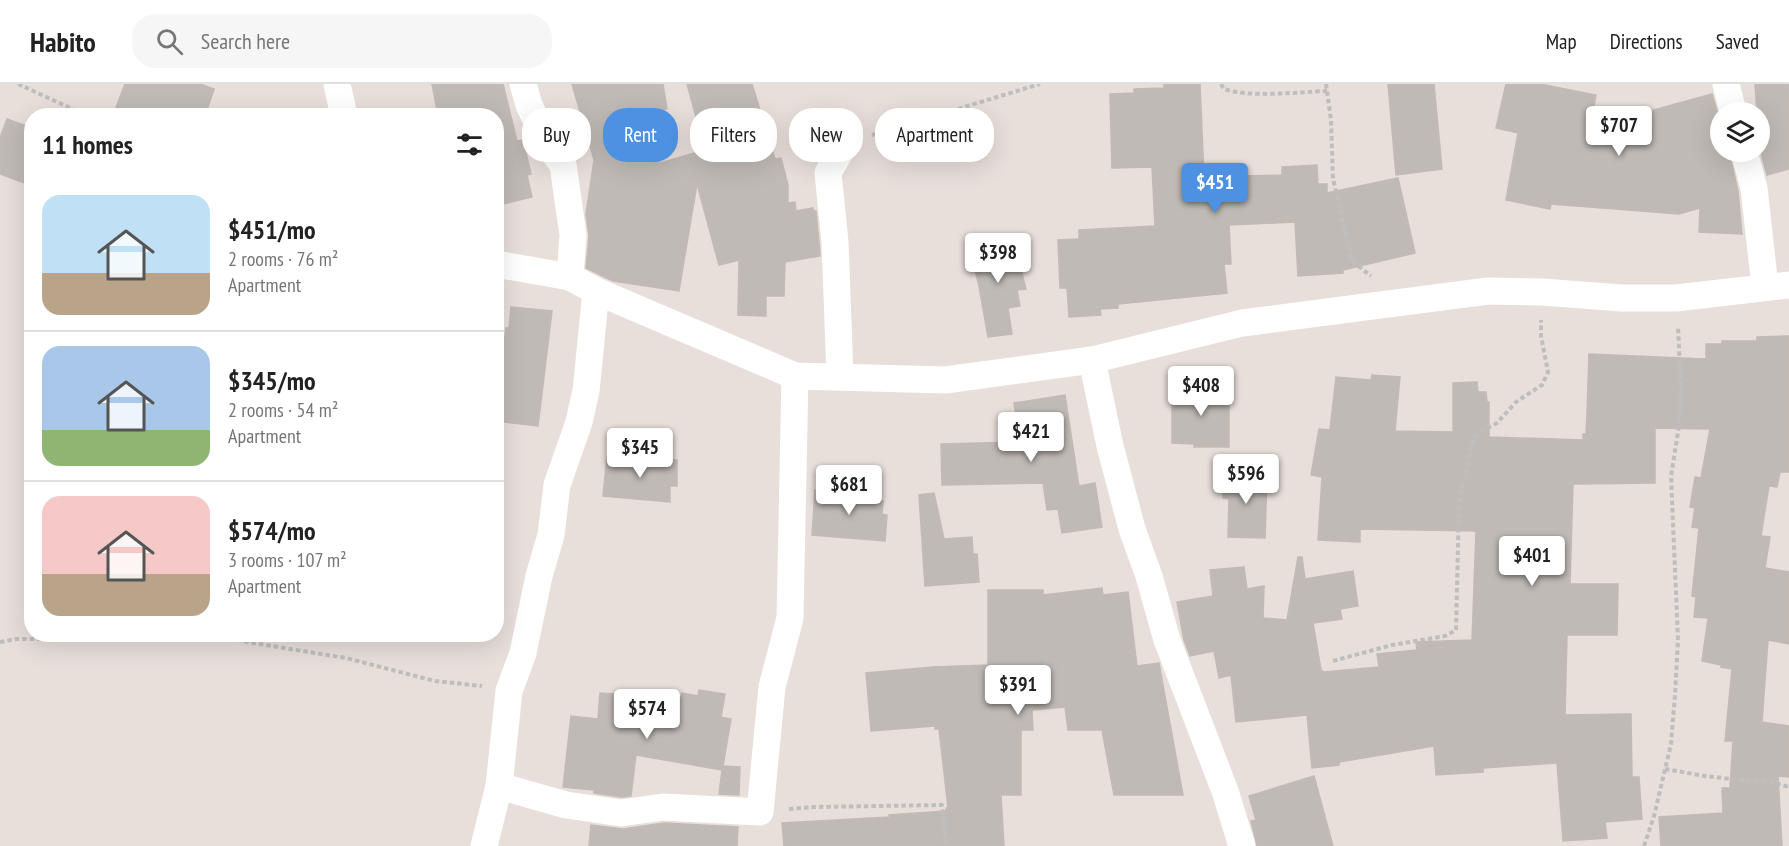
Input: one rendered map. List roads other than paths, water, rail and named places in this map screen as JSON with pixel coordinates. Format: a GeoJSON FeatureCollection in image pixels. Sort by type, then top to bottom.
{"type":"FeatureCollection","features":[{"type":"Feature","properties":{"kind":"street"},"geometry":{"type":"LineString","coordinates":[[337,84],[342,108]]}},
{"type":"Feature","properties":{"kind":"street"},"geometry":{"type":"LineString","coordinates":[[523,84],[529,105],[547,143],[563,165],[573,235],[570,277]]}},
{"type":"Feature","properties":{"kind":"street"},"geometry":{"type":"LineString","coordinates":[[1726,84],[1730,102]]}},
{"type":"Feature","properties":{"kind":"street"},"geometry":{"type":"LineString","coordinates":[[834,162],[828,173],[835,242],[840,376]]}},
{"type":"Feature","properties":{"kind":"street"},"geometry":{"type":"LineString","coordinates":[[504,265],[570,277],[596,291],[795,376],[945,380],[1092,360],[1242,322],[1488,291],[1542,292],[1622,298],[1676,298],[1777,286],[1747,162]]}},
{"type":"Feature","properties":{"kind":"street"},"geometry":{"type":"LineString","coordinates":[[484,846],[499,786],[509,691],[523,653],[539,576],[551,535],[557,485],[579,422],[586,391],[596,291]]}},
{"type":"Feature","properties":{"kind":"street"},"geometry":{"type":"LineString","coordinates":[[1092,360],[1110,446],[1132,529],[1149,576],[1167,640],[1225,791],[1242,846]]}},
{"type":"Feature","properties":{"kind":"street"},"geometry":{"type":"LineString","coordinates":[[499,786],[537,795],[566,806],[621,813],[663,807],[760,812],[772,687],[790,618],[795,376]]}}]}
